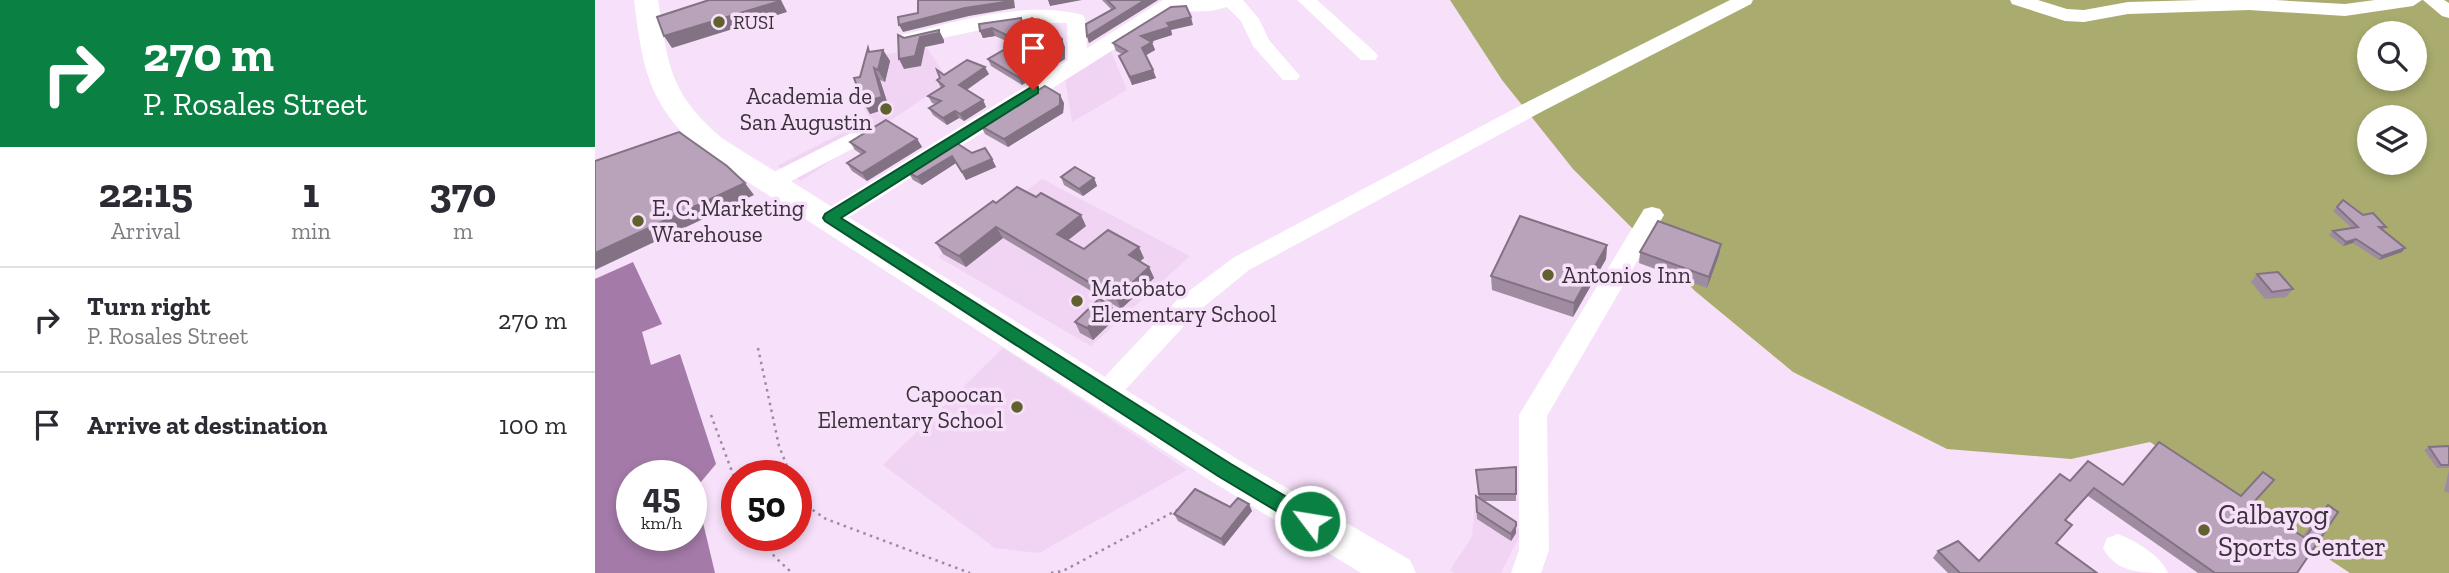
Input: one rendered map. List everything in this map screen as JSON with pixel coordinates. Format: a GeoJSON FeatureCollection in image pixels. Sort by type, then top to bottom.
{"type":"FeatureCollection","features":[{"type":"Feature","properties":{"kind":"main road"},"geometry":{"type":"LineString","coordinates":[[646,0],[658,77],[672,104],[694,131],[713,146],[1224,470],[1396,573]]}},
{"type":"Feature","properties":{"kind":"street"},"geometry":{"type":"LineString","coordinates":[[1306,0],[1369,57]]}},
{"type":"Feature","properties":{"kind":"street"},"geometry":{"type":"LineString","coordinates":[[1106,393],[1185,307],[1241,264],[1536,106],[1744,0]]}},
{"type":"Feature","properties":{"kind":"street"},"geometry":{"type":"LineString","coordinates":[[2019,0],[2065,15],[2084,16],[2128,8],[2249,4],[2345,10],[2413,0]]}},
{"type":"Feature","properties":{"kind":"street"},"geometry":{"type":"LineString","coordinates":[[2433,0],[2449,12]]}},
{"type":"Feature","properties":{"kind":"street"},"geometry":{"type":"LineString","coordinates":[[830,218],[1170,3],[1211,5],[1233,1],[1250,19],[1260,42],[1290,76]]}},
{"type":"Feature","properties":{"kind":"street"},"geometry":{"type":"LineString","coordinates":[[909,39],[1028,15],[1055,14],[1076,19],[1078,61]]}},
{"type":"Feature","properties":{"kind":"street"},"geometry":{"type":"LineString","coordinates":[[772,182],[859,136]]}},
{"type":"Feature","properties":{"kind":"street"},"geometry":{"type":"LineString","coordinates":[[1526,573],[1534,550],[1533,415],[1652,215]]}},
{"type":"Feature","properties":{"kind":"street"},"geometry":{"type":"LineString","coordinates":[[2118,548],[2153,573]]}},
{"type":"Feature","properties":{"kind":"path"},"geometry":{"type":"LineString","coordinates":[[758,348],[779,446],[785,460]]}},
{"type":"Feature","properties":{"kind":"path"},"geometry":{"type":"LineString","coordinates":[[711,415],[728,460]]}},
{"type":"Feature","properties":{"kind":"path"},"geometry":{"type":"LineString","coordinates":[[1051,573],[1063,571],[1178,510],[1187,502]]}},
{"type":"Feature","properties":{"kind":"path"},"geometry":{"type":"LineString","coordinates":[[812,509],[826,519],[970,573]]}},
{"type":"Feature","properties":{"kind":"path"},"geometry":{"type":"LineString","coordinates":[[771,551],[792,573]]}},
{"type":"Feature","properties":{"kind":"shaded area"},"geometry":{"type":"Polygon","coordinates":[[[1109,46],[1127,90],[1072,122],[1064,73],[1109,46]]]}},
{"type":"Feature","properties":{"kind":"shaded area","name":"Academia de San Augustin"},"geometry":{"type":"Polygon","coordinates":[[[927,48],[949,81],[801,181],[777,166],[870,119],[859,100],[864,58],[927,48]]]}},
{"type":"Feature","properties":{"kind":"shaded area","name":"Matobato Elementary School"},"geometry":{"type":"Polygon","coordinates":[[[1042,179],[1190,256],[1091,346],[938,257],[1042,179]]]}},
{"type":"Feature","properties":{"kind":"shaded area"},"geometry":{"type":"Polygon","coordinates":[[[633,262],[662,324],[642,332],[651,365],[680,354],[716,464],[707,475],[707,460],[616,460],[616,551],[707,551],[707,539],[715,573],[595,573],[595,279],[633,262]]]}},
{"type":"Feature","properties":{"kind":"shaded area","name":"Capoocan Elementary School"},"geometry":{"type":"Polygon","coordinates":[[[1003,348],[1187,470],[1039,553],[995,548],[883,465],[1003,348]]]}},
{"type":"Feature","properties":{"kind":"shaded area"},"geometry":{"type":"Polygon","coordinates":[[[1475,501],[1522,531],[1501,573],[1455,573],[1450,570],[1472,537],[1475,501]]]}},
{"type":"Feature","properties":{"kind":"green space"},"geometry":{"type":"Polygon","coordinates":[[[1450,0],[2449,0],[2449,573],[2350,573],[2150,442],[2071,459],[1947,449],[1793,372],[1695,291],[1573,169],[1502,80],[1450,0]]]}},
{"type":"Feature","properties":{"kind":"building"},"geometry":{"type":"Polygon","coordinates":[[[709,0],[780,1],[664,36],[657,17],[709,0]]]}},
{"type":"Feature","properties":{"kind":"building"},"geometry":{"type":"Polygon","coordinates":[[[918,0],[1012,1],[965,8],[899,25],[898,17],[918,13],[918,0]]]}},
{"type":"Feature","properties":{"kind":"building"},"geometry":{"type":"Polygon","coordinates":[[[1107,0],[1145,0],[1087,36],[1086,24],[1115,8],[1107,0]]]}},
{"type":"Feature","properties":{"kind":"building"},"geometry":{"type":"Polygon","coordinates":[[[1186,6],[1191,17],[1167,23],[1170,27],[1141,36],[1152,42],[1142,48],[1153,70],[1130,77],[1119,56],[1127,51],[1113,43],[1171,7],[1186,6]]]}},
{"type":"Feature","properties":{"kind":"building"},"geometry":{"type":"Polygon","coordinates":[[[1021,18],[1022,24],[1032,18],[1062,39],[1062,51],[1018,77],[988,59],[1019,41],[992,28],[980,31],[979,24],[1021,18]]]}},
{"type":"Feature","properties":{"kind":"building"},"geometry":{"type":"Polygon","coordinates":[[[939,30],[939,33],[920,37],[915,56],[899,59],[898,35],[904,38],[939,30]]]}},
{"type":"Feature","properties":{"kind":"building"},"geometry":{"type":"Polygon","coordinates":[[[868,48],[869,52],[883,50],[878,70],[874,68],[882,97],[863,102],[854,78],[860,77],[868,48]]]}},
{"type":"Feature","properties":{"kind":"building"},"geometry":{"type":"Polygon","coordinates":[[[967,60],[985,67],[959,85],[983,100],[960,114],[955,111],[943,118],[929,108],[941,101],[928,96],[944,86],[937,80],[940,78],[937,70],[944,75],[967,60]]]}},
{"type":"Feature","properties":{"kind":"building"},"geometry":{"type":"Polygon","coordinates":[[[1045,86],[1060,95],[1060,105],[1004,139],[981,126],[1045,86]]]}},
{"type":"Feature","properties":{"kind":"building"},"geometry":{"type":"Polygon","coordinates":[[[886,120],[917,139],[862,173],[847,163],[865,152],[850,142],[886,120]]]}},
{"type":"Feature","properties":{"kind":"building"},"geometry":{"type":"Polygon","coordinates":[[[679,132],[727,166],[745,183],[595,253],[595,161],[679,132]]]}},
{"type":"Feature","properties":{"kind":"building"},"geometry":{"type":"Polygon","coordinates":[[[955,142],[972,153],[985,148],[992,159],[962,172],[952,156],[917,177],[908,172],[955,142]]]}},
{"type":"Feature","properties":{"kind":"building"},"geometry":{"type":"Polygon","coordinates":[[[1075,167],[1094,178],[1079,189],[1061,177],[1075,167]]]}},
{"type":"Feature","properties":{"kind":"building"},"geometry":{"type":"Polygon","coordinates":[[[1017,187],[1036,197],[1041,193],[1081,215],[1057,234],[1084,249],[1108,230],[1139,247],[1129,255],[1149,267],[1116,298],[996,227],[959,256],[936,243],[993,201],[996,203],[1017,187]]]}},
{"type":"Feature","properties":{"kind":"building"},"geometry":{"type":"Polygon","coordinates":[[[2343,200],[2363,215],[2373,213],[2386,227],[2379,227],[2405,248],[2382,256],[2356,239],[2346,242],[2333,231],[2358,227],[2337,207],[2343,200]]]}},
{"type":"Feature","properties":{"kind":"building","name":"Antonios Inn"},"geometry":{"type":"Polygon","coordinates":[[[1520,216],[1607,245],[1574,303],[1491,276],[1520,216]]]}},
{"type":"Feature","properties":{"kind":"building"},"geometry":{"type":"Polygon","coordinates":[[[1658,221],[1721,244],[1709,277],[1640,252],[1658,221]]]}},
{"type":"Feature","properties":{"kind":"building"},"geometry":{"type":"Polygon","coordinates":[[[2278,272],[2293,289],[2272,292],[2257,274],[2278,272]]]}},
{"type":"Feature","properties":{"kind":"building"},"geometry":{"type":"Polygon","coordinates":[[[1099,299],[1111,305],[1087,328],[1075,322],[1099,299]]]}},
{"type":"Feature","properties":{"kind":"building"},"geometry":{"type":"Polygon","coordinates":[[[2159,442],[2241,496],[2263,472],[2274,480],[2252,504],[2305,538],[2328,505],[2338,512],[2297,573],[2215,573],[2094,488],[2065,520],[2072,525],[2056,543],[2097,573],[1960,573],[1938,551],[1958,541],[1979,561],[2060,474],[2070,481],[2088,461],[2123,485],[2159,442]]]}},
{"type":"Feature","properties":{"kind":"building"},"geometry":{"type":"Polygon","coordinates":[[[2448,446],[2449,465],[2441,465],[2429,447],[2448,446]]]}},
{"type":"Feature","properties":{"kind":"building"},"geometry":{"type":"Polygon","coordinates":[[[1516,467],[1516,494],[1479,494],[1476,470],[1516,467]]]}},
{"type":"Feature","properties":{"kind":"building"},"geometry":{"type":"Polygon","coordinates":[[[1195,489],[1230,507],[1238,498],[1249,504],[1221,539],[1174,514],[1195,489]]]}},
{"type":"Feature","properties":{"kind":"building"},"geometry":{"type":"Polygon","coordinates":[[[1476,496],[1516,522],[1511,534],[1477,512],[1476,496]]]}},
{"type":"Feature","properties":{"kind":"place","name":"RUSI"},"geometry":{"type":"Point","coordinates":[719,22]}},
{"type":"Feature","properties":{"kind":"place","name":"Academia de San Augustin"},"geometry":{"type":"Point","coordinates":[886,109]}},
{"type":"Feature","properties":{"kind":"place","name":"E. C. Marketing Warehouse"},"geometry":{"type":"Point","coordinates":[638,221]}},
{"type":"Feature","properties":{"kind":"place","name":"Antonios Inn"},"geometry":{"type":"Point","coordinates":[1548,275]}},
{"type":"Feature","properties":{"kind":"place","name":"Matobato Elementary School"},"geometry":{"type":"Point","coordinates":[1077,301]}},
{"type":"Feature","properties":{"kind":"place","name":"Capoocan Elementary School"},"geometry":{"type":"Point","coordinates":[1017,407]}},
{"type":"Feature","properties":{"kind":"place","name":"Calbayog Sports Center"},"geometry":{"type":"Point","coordinates":[2204,530]}},
{"type":"Feature","properties":{"kind":"route"},"geometry":{"type":"LineString","coordinates":[[1033,90],[830,218],[1224,470],[1310,521]]}}]}
